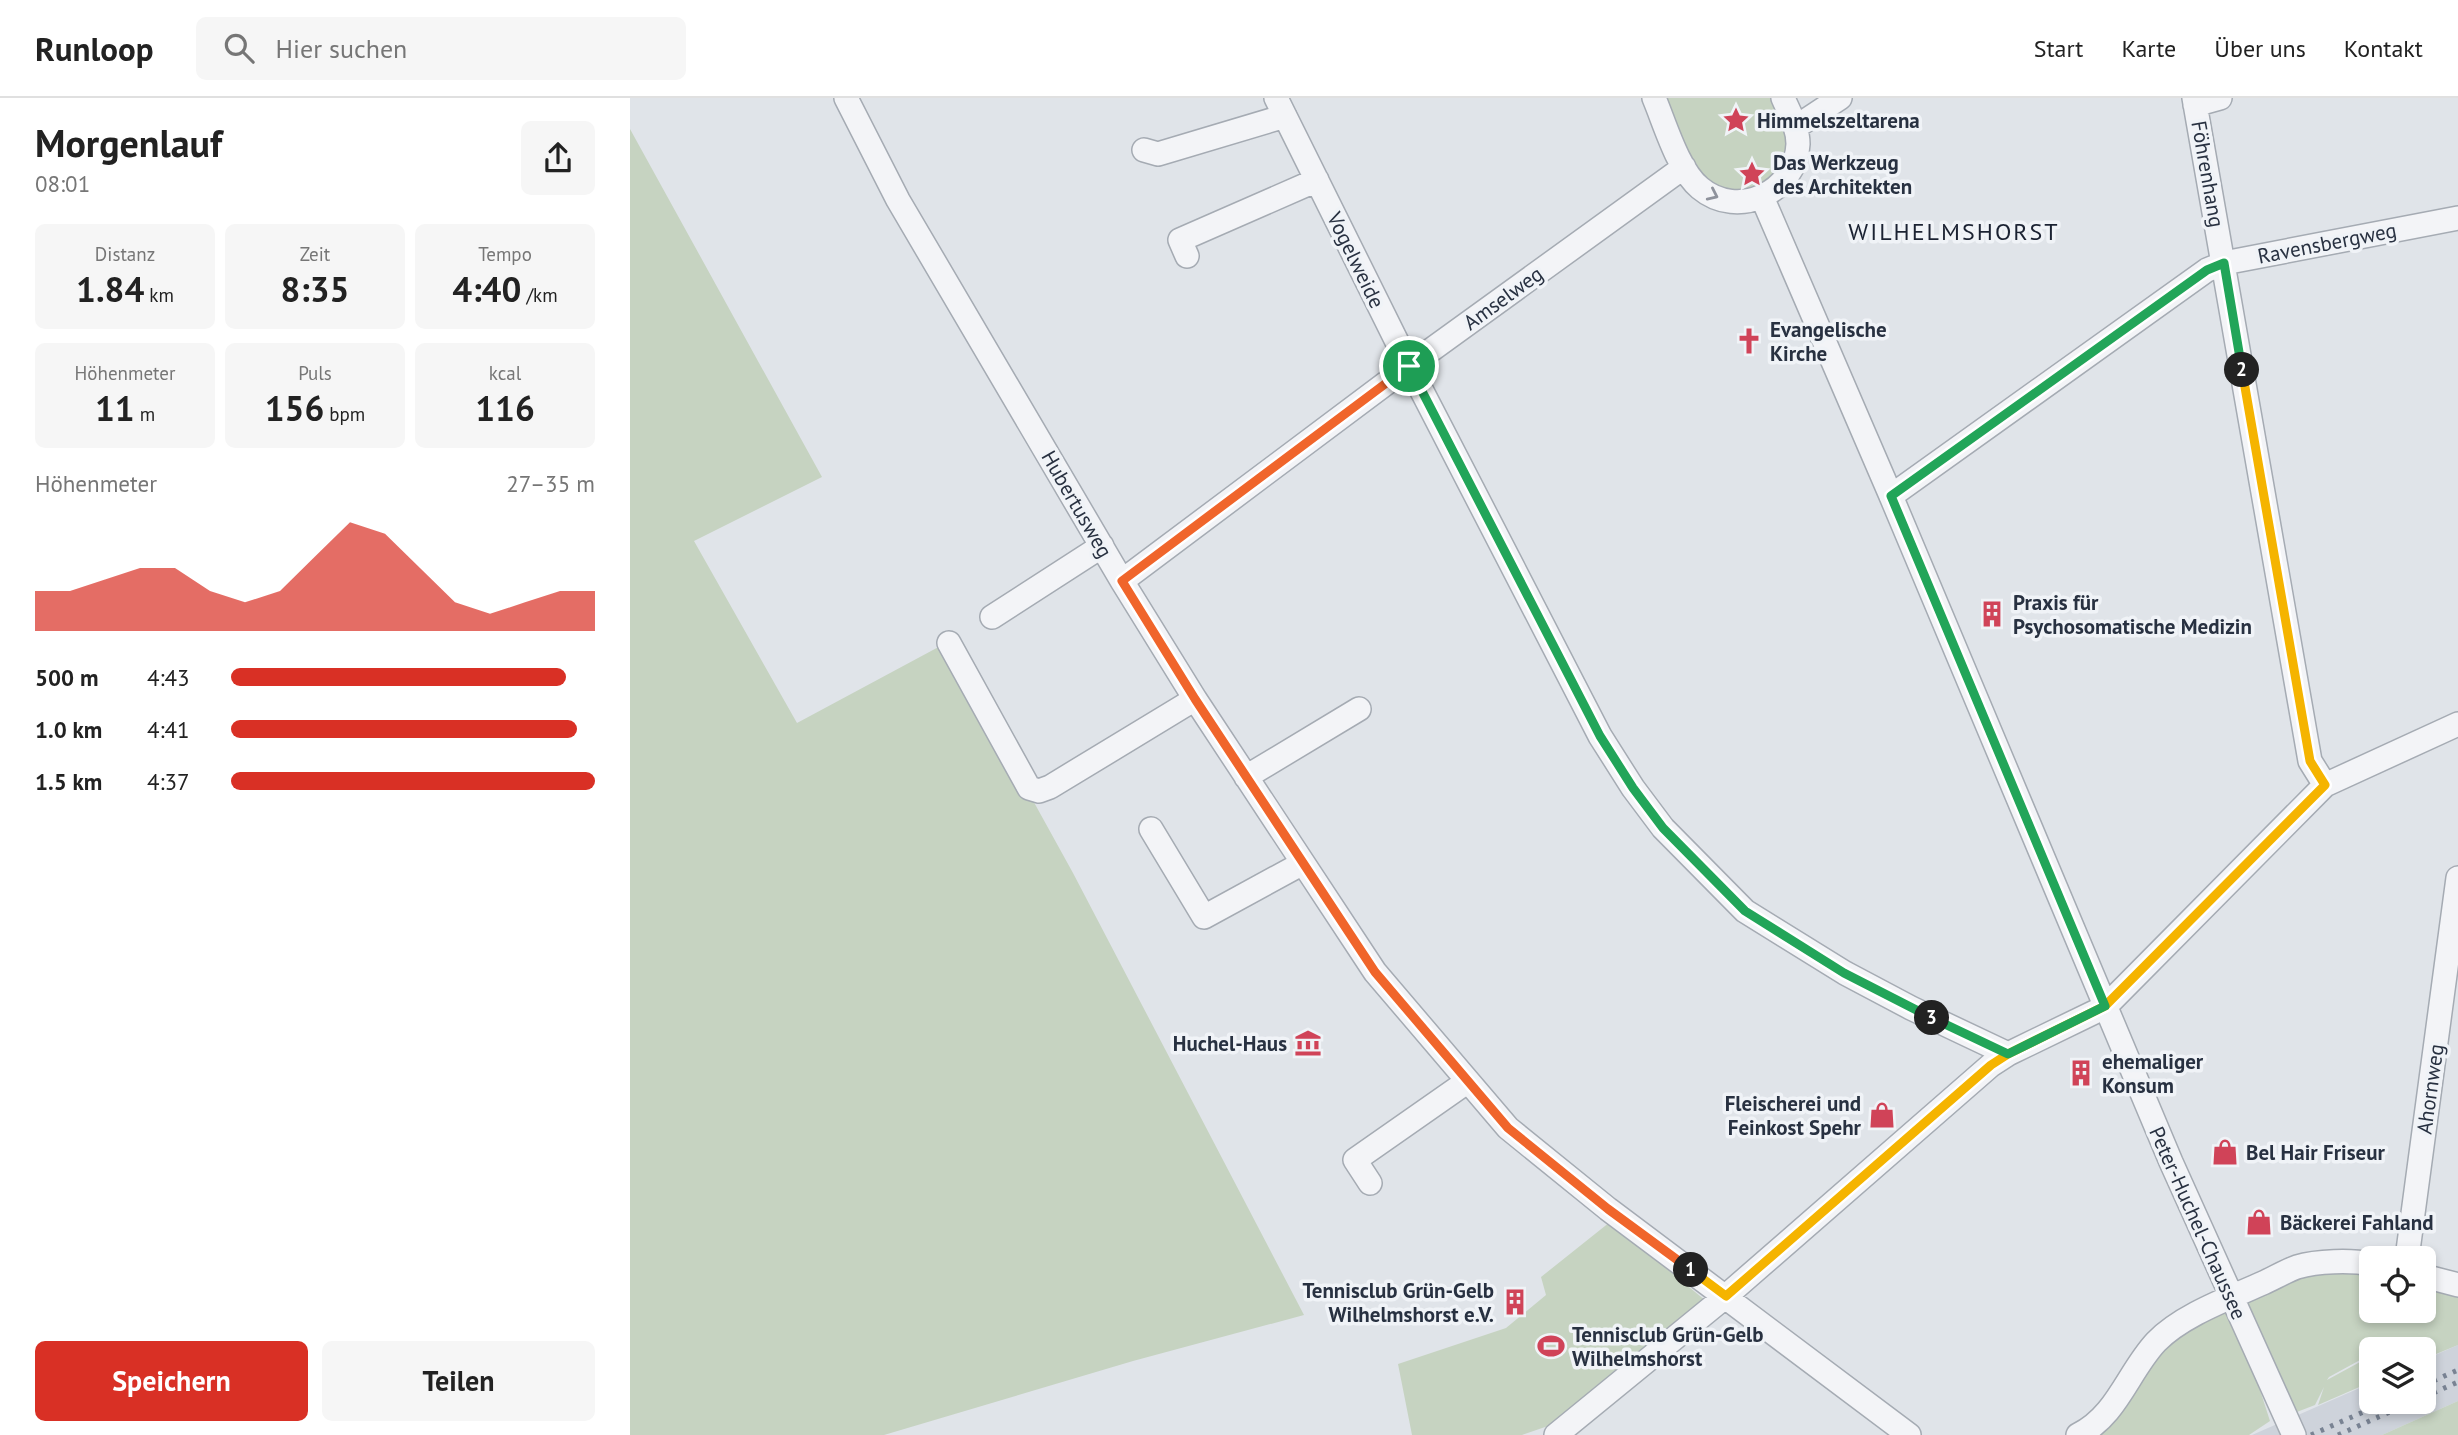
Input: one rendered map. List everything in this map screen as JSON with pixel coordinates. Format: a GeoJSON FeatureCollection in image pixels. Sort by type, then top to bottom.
{"type":"FeatureCollection","features":[{"type":"Feature","properties":{"kind":"street","name":"Hubertusweg"},"geometry":{"type":"LineString","coordinates":[[846,98],[898,200],[1122,581],[1195,699],[1375,972],[1508,1128],[1608,1209],[1909,1435]]}},
{"type":"Feature","properties":{"kind":"street"},"geometry":{"type":"LineString","coordinates":[[1654,98],[1684,167],[1698,187],[1711,196],[1746,202],[1762,197],[1777,187],[1789,173],[1796,158],[1796,127],[1783,98]]}},
{"type":"Feature","properties":{"kind":"street"},"geometry":{"type":"LineString","coordinates":[[1796,127],[1840,98]]}},
{"type":"Feature","properties":{"kind":"street"},"geometry":{"type":"LineString","coordinates":[[2195,102],[2220,98]]}},
{"type":"Feature","properties":{"kind":"street","name":"Föhrenhang"},"geometry":{"type":"LineString","coordinates":[[2195,102],[2310,761],[2325,785]]}},
{"type":"Feature","properties":{"kind":"street"},"geometry":{"type":"LineString","coordinates":[[1144,150],[1157,154],[1280,107]]}},
{"type":"Feature","properties":{"kind":"street","name":"Vogelweide"},"geometry":{"type":"LineString","coordinates":[[1280,107],[1409,366],[1600,736],[1633,788],[1663,828],[1745,911],[1844,973],[1911,1009],[2008,1054]]}},
{"type":"Feature","properties":{"kind":"street","name":"Amselweg"},"geometry":{"type":"LineString","coordinates":[[1122,581],[1409,366],[1684,167]]}},
{"type":"Feature","properties":{"kind":"street"},"geometry":{"type":"LineString","coordinates":[[1187,256],[1180,240],[1317,180]]}},
{"type":"Feature","properties":{"kind":"street","name":"Peter-Huchel-Chaussee"},"geometry":{"type":"LineString","coordinates":[[1762,197],[2230,1297],[2294,1435]]}},
{"type":"Feature","properties":{"kind":"street","name":"Ravensbergweg"},"geometry":{"type":"LineString","coordinates":[[1891,496],[2207,270],[2224,263],[2458,218]]}},
{"type":"Feature","properties":{"kind":"street"},"geometry":{"type":"LineString","coordinates":[[992,617],[1102,546]]}},
{"type":"Feature","properties":{"kind":"street"},"geometry":{"type":"LineString","coordinates":[[949,643],[1029,788],[1039,791],[1050,788],[1195,699]]}},
{"type":"Feature","properties":{"kind":"street"},"geometry":{"type":"LineString","coordinates":[[1246,777],[1359,709]]}},
{"type":"Feature","properties":{"kind":"street"},"geometry":{"type":"LineString","coordinates":[[1556,1435],[1726,1296],[1991,1065],[2105,1006],[2325,785],[2458,724]]}},
{"type":"Feature","properties":{"kind":"street"},"geometry":{"type":"LineString","coordinates":[[1151,829],[1204,917],[1303,863]]}},
{"type":"Feature","properties":{"kind":"street","name":"Ahornweg"},"geometry":{"type":"LineString","coordinates":[[2409,1246],[2458,878]]}},
{"type":"Feature","properties":{"kind":"street"},"geometry":{"type":"LineString","coordinates":[[1370,1183],[1350,1152],[1468,1081]]}},
{"type":"Feature","properties":{"kind":"street"},"geometry":{"type":"LineString","coordinates":[[2078,1435],[2092,1429],[2114,1405],[2156,1343],[2176,1326],[2230,1297],[2299,1267],[2359,1262]]}},
{"type":"Feature","properties":{"kind":"street"},"geometry":{"type":"LineString","coordinates":[[2436,1279],[2458,1284]]}},
{"type":"Feature","properties":{"kind":"shaded area"},"geometry":{"type":"Polygon","coordinates":[[[2458,1345],[2458,1401],[2436,1411],[2436,1355],[2458,1345]]]}},
{"type":"Feature","properties":{"kind":"shaded area"},"geometry":{"type":"Polygon","coordinates":[[[2359,1388],[2359,1414],[2429,1414],[2382,1435],[2252,1435],[2359,1388]]]}},
{"type":"Feature","properties":{"kind":"green space"},"geometry":{"type":"Polygon","coordinates":[[[1666,98],[1771,98],[1786,133],[1786,157],[1776,176],[1752,192],[1725,193],[1698,176],[1666,98]]]}},
{"type":"Feature","properties":{"kind":"green space"},"geometry":{"type":"Polygon","coordinates":[[[630,129],[822,477],[694,541],[797,723],[946,643],[1073,873],[1304,1315],[1133,1361],[884,1435],[630,1435],[630,129]]]}},
{"type":"Feature","properties":{"kind":"green space","name":"Tennisclub Grün-Gelb Wilhelmshorst"},"geometry":{"type":"Polygon","coordinates":[[[1610,1222],[1706,1301],[1548,1426],[1522,1435],[1412,1435],[1398,1364],[1506,1328],[1546,1295],[1541,1277],[1610,1222]]]}},
{"type":"Feature","properties":{"kind":"green space"},"geometry":{"type":"Polygon","coordinates":[[[2359,1270],[2359,1323],[2436,1323],[2436,1283],[2458,1288],[2458,1345],[2436,1354],[2436,1337],[2359,1337],[2359,1361],[2327,1380],[2359,1363],[2359,1387],[2318,1405],[2324,1387],[2315,1405],[2289,1415],[2236,1300],[2299,1272],[2359,1270]]]}},
{"type":"Feature","properties":{"kind":"green space"},"geometry":{"type":"Polygon","coordinates":[[[2230,1297],[2270,1421],[2249,1435],[2078,1435],[2176,1326],[2230,1297]]]}},
{"type":"Feature","properties":{"kind":"green space"},"geometry":{"type":"Polygon","coordinates":[[[2458,1401],[2458,1435],[2382,1435],[2429,1414],[2436,1414],[2436,1411],[2458,1401]]]}},
{"type":"Feature","properties":{"kind":"railway"},"geometry":{"type":"LineString","coordinates":[[2436,1380],[2458,1370]]}},
{"type":"Feature","properties":{"kind":"railway"},"geometry":{"type":"LineString","coordinates":[[2436,1392],[2458,1382]]}},
{"type":"Feature","properties":{"kind":"railway"},"geometry":{"type":"LineString","coordinates":[[2311,1435],[2359,1414]]}},
{"type":"Feature","properties":{"kind":"railway"},"geometry":{"type":"LineString","coordinates":[[2338,1435],[2385,1414]]}},
{"type":"Feature","properties":{"kind":"place","name":"Himmelszeltarena"},"geometry":{"type":"Point","coordinates":[1736,120]}},
{"type":"Feature","properties":{"kind":"place","name":"Das Werkzeug des Architekten"},"geometry":{"type":"Point","coordinates":[1752,174]}},
{"type":"Feature","properties":{"kind":"place","name":"Evangelische Kirche"},"geometry":{"type":"Point","coordinates":[1749,341]}},
{"type":"Feature","properties":{"kind":"place","name":"Praxis für Psychosomatische Medizin"},"geometry":{"type":"Point","coordinates":[1992,614]}},
{"type":"Feature","properties":{"kind":"place","name":"Huchel-Haus"},"geometry":{"type":"Point","coordinates":[1308,1043]}},
{"type":"Feature","properties":{"kind":"place","name":"ehemaliger Konsum"},"geometry":{"type":"Point","coordinates":[2081,1073]}},
{"type":"Feature","properties":{"kind":"place","name":"Fleischerei und Feinkost Spehr"},"geometry":{"type":"Point","coordinates":[1882,1115]}},
{"type":"Feature","properties":{"kind":"place","name":"Bel Hair Friseur"},"geometry":{"type":"Point","coordinates":[2225,1152]}},
{"type":"Feature","properties":{"kind":"place","name":"Bäckerei Fahland"},"geometry":{"type":"Point","coordinates":[2259,1222]}},
{"type":"Feature","properties":{"kind":"place","name":"Tennisclub Grün-Gelb Wilhelmshorst e.V."},"geometry":{"type":"Point","coordinates":[1515,1302]}},
{"type":"Feature","properties":{"kind":"place","name":"Tennisclub Grün-Gelb Wilhelmshorst"},"geometry":{"type":"Point","coordinates":[1551,1346]}},
{"type":"Feature","properties":{"kind":"district","name":"WILHELMSHORST"},"geometry":{"type":"Point","coordinates":[1954,231]}},
{"type":"Feature","properties":{"kind":"route"},"geometry":{"type":"LineString","coordinates":[[1409,366],[1122,581],[1195,699],[1375,972],[1508,1128],[1608,1209],[1726,1296],[1991,1065],[2105,1006],[2117,996],[2325,785],[2310,761],[2224,263],[2207,270],[1891,496],[2105,1006],[2008,1054],[1911,1009],[1844,973],[1745,911],[1663,828],[1633,788],[1600,736],[1409,366]]}}]}
